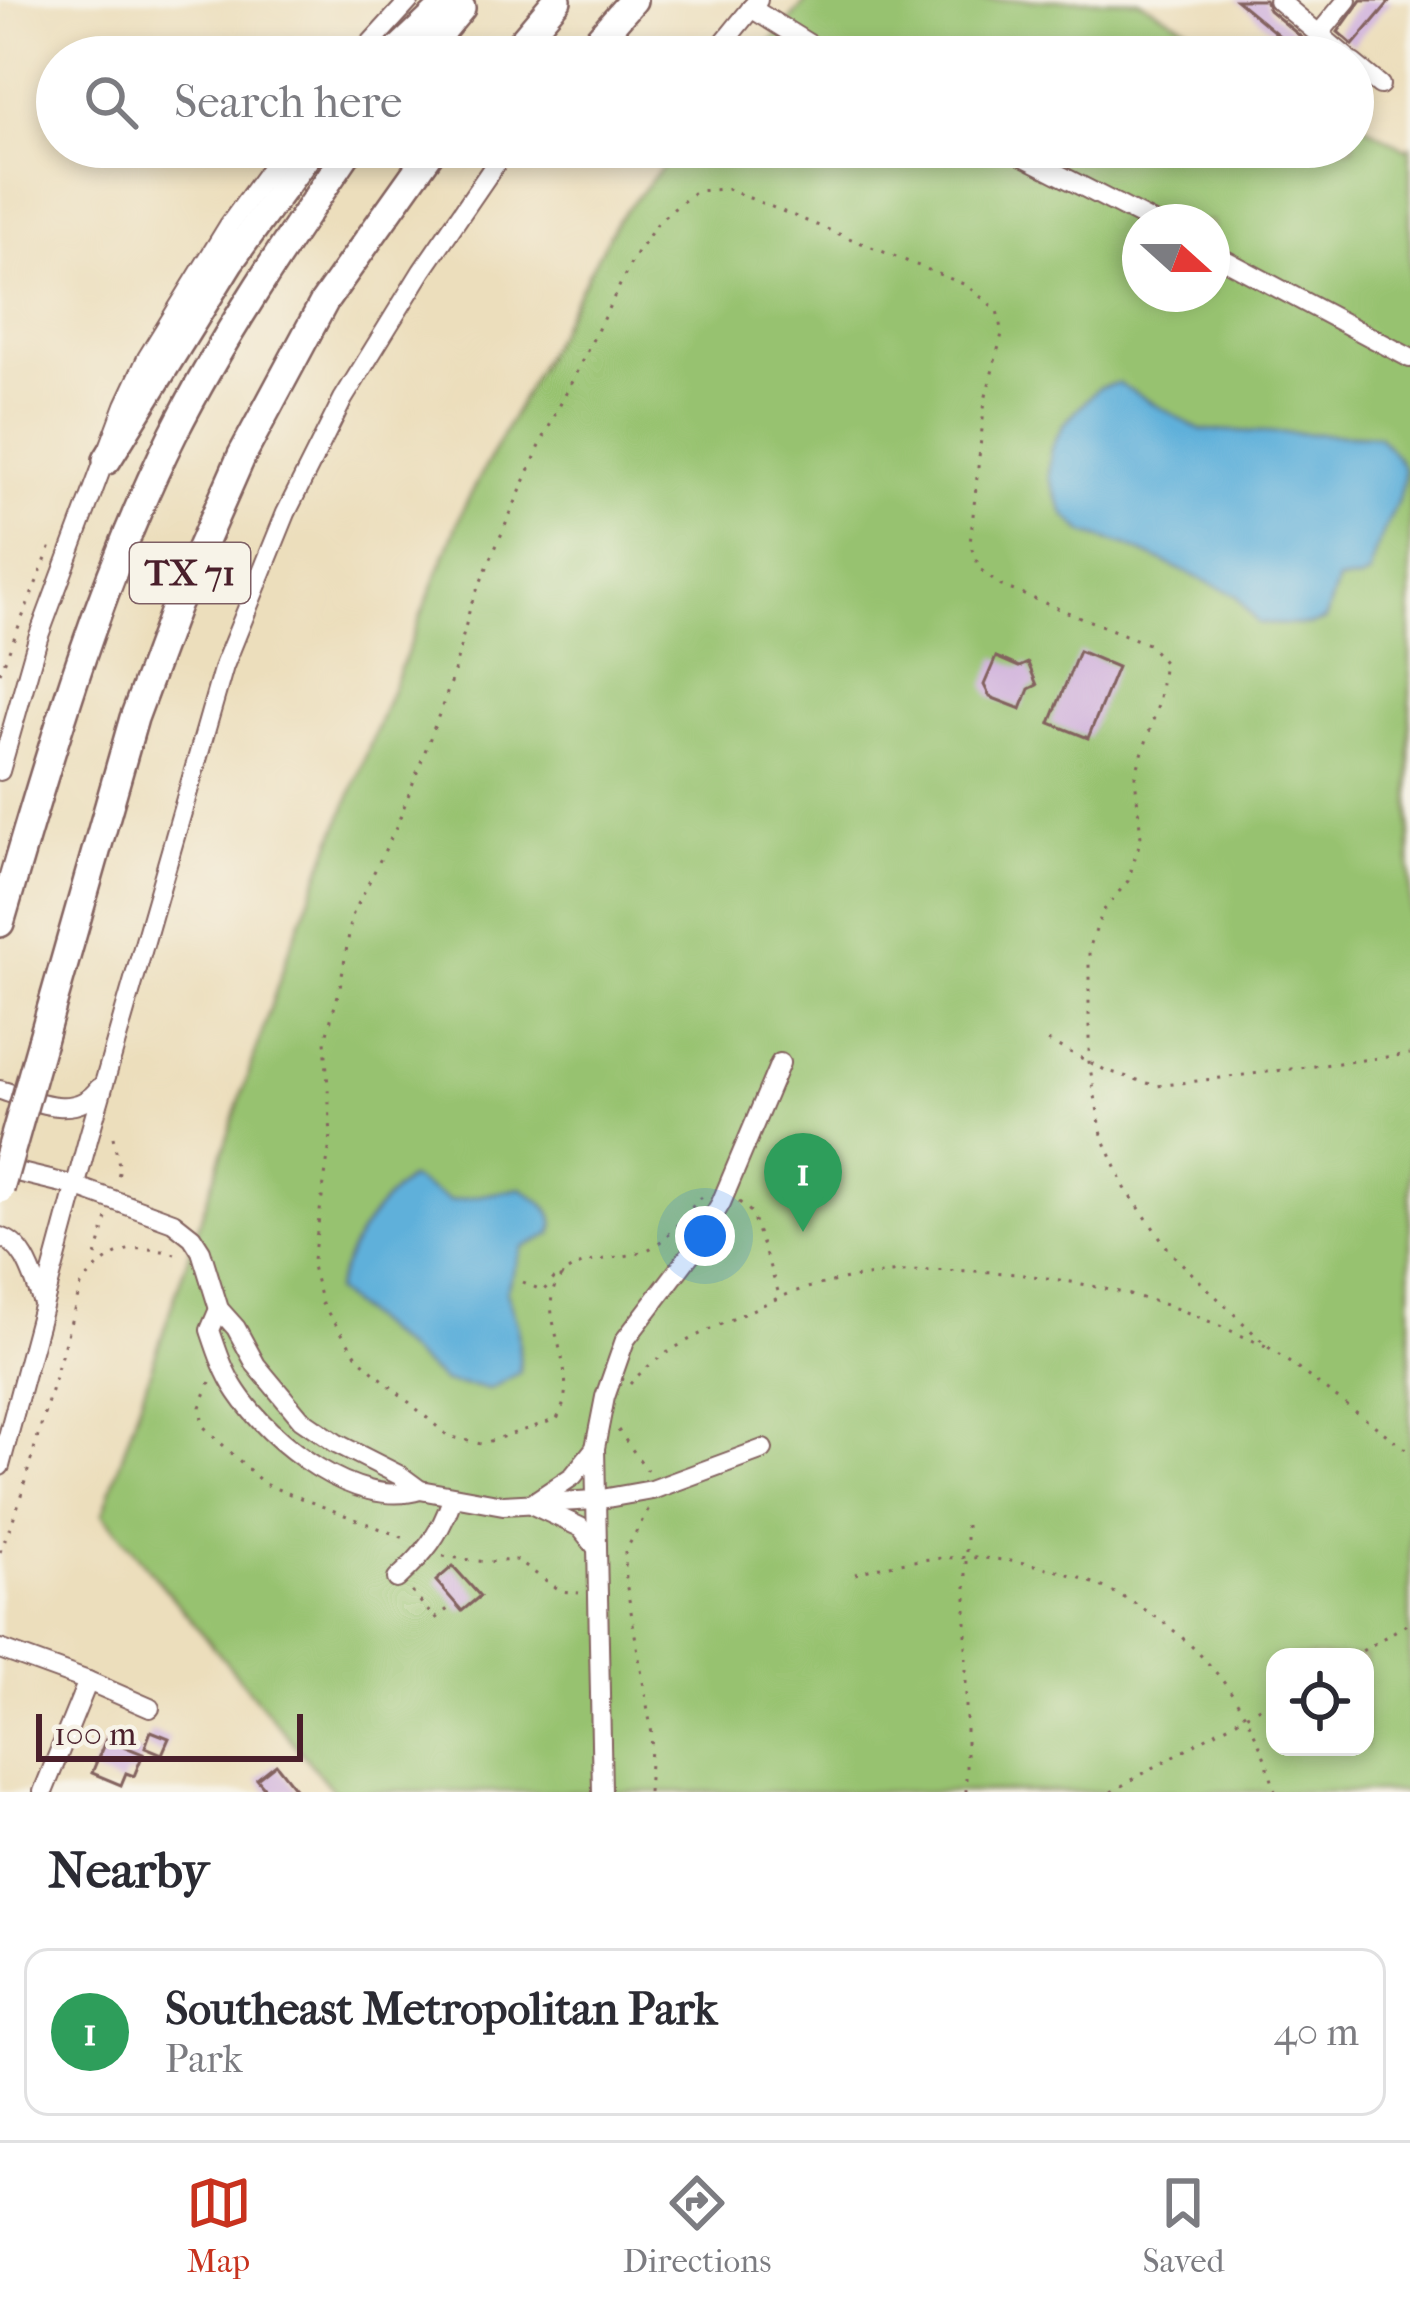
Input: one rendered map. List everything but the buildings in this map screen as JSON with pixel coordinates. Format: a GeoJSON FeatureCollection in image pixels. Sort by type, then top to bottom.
{"type":"FeatureCollection","features":[{"type":"Feature","properties":{"kind":"highway"},"geometry":{"type":"LineString","coordinates":[[413,36],[451,0]]}},
{"type":"Feature","properties":{"kind":"highway"},"geometry":{"type":"LineString","coordinates":[[438,36],[468,0]]}},
{"type":"Feature","properties":{"kind":"highway"},"geometry":{"type":"LineString","coordinates":[[526,36],[557,0]]}},
{"type":"Feature","properties":{"kind":"highway"},"geometry":{"type":"LineString","coordinates":[[601,36],[633,0]]}},
{"type":"Feature","properties":{"kind":"highway"},"geometry":{"type":"LineString","coordinates":[[107,460],[230,261],[298,168]]}},
{"type":"Feature","properties":{"kind":"highway","name":"TX 71"},"geometry":{"type":"LineString","coordinates":[[0,923],[70,689],[119,555],[173,434],[236,321],[337,168]]}},
{"type":"Feature","properties":{"kind":"highway","name":"TX 71"},"geometry":{"type":"LineString","coordinates":[[0,1189],[134,718],[185,584],[242,455],[324,302],[419,168]]}},
{"type":"Feature","properties":{"kind":"street"},"geometry":{"type":"LineString","coordinates":[[377,36],[410,0]]}},
{"type":"Feature","properties":{"kind":"street"},"geometry":{"type":"LineString","coordinates":[[1278,0],[1321,36]]}},
{"type":"Feature","properties":{"kind":"street"},"geometry":{"type":"LineString","coordinates":[[1319,34],[1347,0]]}},
{"type":"Feature","properties":{"kind":"street"},"geometry":{"type":"LineString","coordinates":[[729,36],[754,4],[800,36]]}},
{"type":"Feature","properties":{"kind":"street"},"geometry":{"type":"LineString","coordinates":[[1374,80],[1380,85]]}},
{"type":"Feature","properties":{"kind":"street"},"geometry":{"type":"LineString","coordinates":[[0,771],[38,638],[125,405],[147,358],[271,168]]}},
{"type":"Feature","properties":{"kind":"street"},"geometry":{"type":"LineString","coordinates":[[0,1466],[224,666],[286,514],[343,399],[493,168]]}},
{"type":"Feature","properties":{"kind":"street"},"geometry":{"type":"LineString","coordinates":[[1046,168],[1122,206]]}},
{"type":"Feature","properties":{"kind":"street"},"geometry":{"type":"LineString","coordinates":[[1230,263],[1410,358]]}},
{"type":"Feature","properties":{"kind":"street"},"geometry":{"type":"LineString","coordinates":[[602,1792],[595,1448],[605,1397],[625,1340],[692,1252],[726,1191],[780,1064]]}},
{"type":"Feature","properties":{"kind":"street"},"geometry":{"type":"LineString","coordinates":[[0,1090],[63,1109],[91,1100],[106,1078]]}},
{"type":"Feature","properties":{"kind":"street"},"geometry":{"type":"LineString","coordinates":[[0,1168],[75,1186],[173,1222],[192,1237],[209,1271],[219,1309],[236,1328],[256,1365],[302,1419],[420,1490],[503,1505],[596,1500],[652,1490],[763,1449]]}},
{"type":"Feature","properties":{"kind":"street"},"geometry":{"type":"LineString","coordinates":[[0,1237],[11,1240],[27,1262],[43,1303]]}},
{"type":"Feature","properties":{"kind":"street"},"geometry":{"type":"LineString","coordinates":[[219,1309],[210,1330],[221,1362],[242,1400],[284,1443],[328,1473],[354,1484],[398,1497],[420,1490]]}},
{"type":"Feature","properties":{"kind":"street"},"geometry":{"type":"LineString","coordinates":[[284,1443],[302,1419]]}},
{"type":"Feature","properties":{"kind":"street"},"geometry":{"type":"LineString","coordinates":[[531,1504],[573,1476],[595,1448]]}},
{"type":"Feature","properties":{"kind":"street"},"geometry":{"type":"LineString","coordinates":[[402,1582],[429,1550],[452,1499]]}},
{"type":"Feature","properties":{"kind":"street"},"geometry":{"type":"LineString","coordinates":[[531,1504],[580,1527],[597,1548]]}},
{"type":"Feature","properties":{"kind":"street"},"geometry":{"type":"LineString","coordinates":[[0,1649],[150,1708]]}},
{"type":"Feature","properties":{"kind":"street"},"geometry":{"type":"LineString","coordinates":[[44,1792],[88,1681]]}},
{"type":"Feature","properties":{"kind":"path"},"geometry":{"type":"LineString","coordinates":[[780,1298],[751,1212],[717,1186],[649,1249],[575,1267],[557,1280],[551,1299],[568,1385],[564,1406],[556,1419],[481,1444],[448,1436],[359,1359],[322,1304],[313,1266],[331,1136],[325,1040],[352,916],[396,828],[452,680],[471,604],[542,441],[634,257],[659,220],[696,191],[727,189],[966,285],[997,310],[1002,334],[985,400],[970,544],[980,569],[999,585],[1148,644],[1164,662],[1158,705],[1135,776],[1141,838],[1128,881],[1103,911],[1089,950],[1089,1062],[1102,1136],[1125,1188],[1172,1254],[1267,1346],[1410,1452]]}},
{"type":"Feature","properties":{"kind":"path"},"geometry":{"type":"LineString","coordinates":[[1048,1040],[1089,1062],[1157,1086],[1410,1054]]}},
{"type":"Feature","properties":{"kind":"path"},"geometry":{"type":"LineString","coordinates":[[112,1136],[118,1178]]}},
{"type":"Feature","properties":{"kind":"path"},"geometry":{"type":"LineString","coordinates":[[0,1552],[17,1509],[81,1286],[100,1262],[115,1253],[136,1248],[176,1254]]}},
{"type":"Feature","properties":{"kind":"path"},"geometry":{"type":"LineString","coordinates":[[631,1383],[643,1368],[700,1333],[806,1288],[866,1277],[953,1270],[1054,1278],[1166,1305],[1267,1346]]}},
{"type":"Feature","properties":{"kind":"path"},"geometry":{"type":"LineString","coordinates":[[523,1282],[543,1291],[558,1274],[563,1276]]}},
{"type":"Feature","properties":{"kind":"path"},"geometry":{"type":"LineString","coordinates":[[211,1381],[200,1407],[203,1426],[264,1484],[444,1556],[484,1562],[516,1560],[561,1591],[598,1595],[631,1609]]}},
{"type":"Feature","properties":{"kind":"path"},"geometry":{"type":"LineString","coordinates":[[616,1415],[619,1435],[653,1476],[650,1507],[626,1552],[652,1734],[648,1792]]}},
{"type":"Feature","properties":{"kind":"path"},"geometry":{"type":"LineString","coordinates":[[966,1525],[966,1792]]}},
{"type":"Feature","properties":{"kind":"path"},"geometry":{"type":"LineString","coordinates":[[855,1574],[924,1556],[1036,1562],[1090,1580],[1140,1605],[1176,1632],[1245,1715],[1275,1792]]}},
{"type":"Feature","properties":{"kind":"path"},"geometry":{"type":"LineString","coordinates":[[402,1582],[435,1619],[453,1605]]}},
{"type":"Feature","properties":{"kind":"path"},"geometry":{"type":"LineString","coordinates":[[1367,1648],[1410,1622]]}},
{"type":"Feature","properties":{"kind":"path"},"geometry":{"type":"LineString","coordinates":[[1111,1792],[1266,1703]]}},
{"type":"Feature","properties":{"kind":"green space"},"geometry":{"type":"Polygon","coordinates":[[[807,0],[1138,0],[1203,36],[776,36],[807,0]]]}},
{"type":"Feature","properties":{"kind":"green space"},"geometry":{"type":"Polygon","coordinates":[[[1374,131],[1406,149],[1410,146],[1410,1792],[334,1792],[103,1514],[289,951],[463,509],[617,220],[662,168],[1374,168],[1374,131]]]}},
{"type":"Feature","properties":{"kind":"water"},"geometry":{"type":"Polygon","coordinates":[[[1118,383],[1200,430],[1378,436],[1401,463],[1404,478],[1370,574],[1360,580],[1338,581],[1325,620],[1311,625],[1258,624],[1236,595],[1125,545],[1084,533],[1064,514],[1049,477],[1051,448],[1064,424],[1098,388],[1118,383]]]}},
{"type":"Feature","properties":{"kind":"water"},"geometry":{"type":"Polygon","coordinates":[[[409,1178],[450,1201],[521,1188],[546,1206],[553,1218],[552,1234],[522,1248],[506,1291],[518,1327],[520,1372],[490,1389],[444,1382],[334,1291],[363,1229],[409,1178]]]}},
{"type":"Feature","properties":{"kind":"place","name":"Southeast Metropolitan Park"},"geometry":{"type":"Point","coordinates":[803,1232]}}]}
